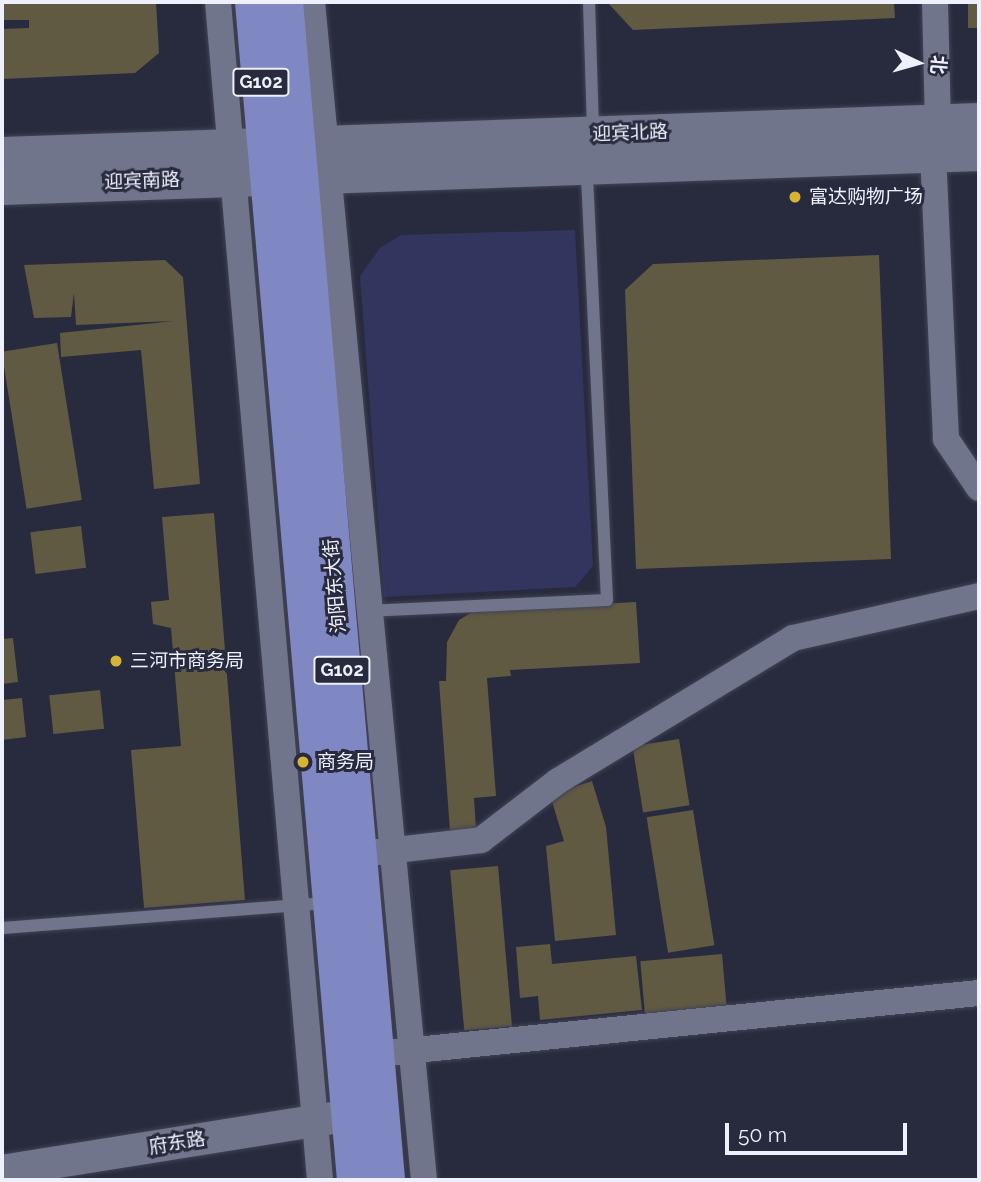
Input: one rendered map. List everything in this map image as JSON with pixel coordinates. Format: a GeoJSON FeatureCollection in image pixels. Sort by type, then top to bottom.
{"type":"FeatureCollection","features":[{"type":"Feature","properties":{"kind":"highway","name":"G102"},"geometry":{"type":"LineString","coordinates":[[254,2],[282,161]]}},
{"type":"Feature","properties":{"kind":"highway","name":"G102"},"geometry":{"type":"LineString","coordinates":[[282,161],[284,2]]}},
{"type":"Feature","properties":{"kind":"highway","name":"泃阳东大街"},"geometry":{"type":"LineString","coordinates":[[282,161],[352,612],[376,853],[376,1054],[386,1180]]}},
{"type":"Feature","properties":{"kind":"highway","name":"泃阳东大街"},"geometry":{"type":"LineString","coordinates":[[282,161],[316,904],[333,1117],[356,1180]]}},
{"type":"Feature","properties":{"kind":"main road","name":"迎宾北路"},"geometry":{"type":"LineString","coordinates":[[282,161],[935,138],[979,121]]}},
{"type":"Feature","properties":{"kind":"main road","name":"迎宾北路"},"geometry":{"type":"LineString","coordinates":[[935,138],[979,152]]}},
{"type":"Feature","properties":{"kind":"main road","name":"迎宾南路"},"geometry":{"type":"LineString","coordinates":[[2,155],[282,161]]}},
{"type":"Feature","properties":{"kind":"main road","name":"迎宾南路"},"geometry":{"type":"LineString","coordinates":[[2,186],[282,161]]}},
{"type":"Feature","properties":{"kind":"street"},"geometry":{"type":"LineString","coordinates":[[218,2],[282,161]]}},
{"type":"Feature","properties":{"kind":"street"},"geometry":{"type":"LineString","coordinates":[[282,161],[312,2]]}},
{"type":"Feature","properties":{"kind":"street"},"geometry":{"type":"LineString","coordinates":[[935,2],[935,138],[944,431],[952,453],[979,488]]}},
{"type":"Feature","properties":{"kind":"street"},"geometry":{"type":"LineString","coordinates":[[424,1180],[414,1050],[376,853],[481,840],[569,773],[793,638],[979,596]]}},
{"type":"Feature","properties":{"kind":"street"},"geometry":{"type":"LineString","coordinates":[[376,1054],[979,993]]}},
{"type":"Feature","properties":{"kind":"street"},"geometry":{"type":"LineString","coordinates":[[320,1180],[333,1117]]}},
{"type":"Feature","properties":{"kind":"street","name":"府东路"},"geometry":{"type":"LineString","coordinates":[[2,1171],[333,1117]]}},
{"type":"Feature","properties":{"kind":"lane"},"geometry":{"type":"LineString","coordinates":[[352,612],[607,600],[590,150],[589,2]]}},
{"type":"Feature","properties":{"kind":"lane"},"geometry":{"type":"LineString","coordinates":[[2,928],[316,904]]}},
{"type":"Feature","properties":{"kind":"shaded area"},"geometry":{"type":"Polygon","coordinates":[[[575,230],[593,566],[575,587],[384,597],[360,276],[380,248],[401,235],[575,230]]]}},
{"type":"Feature","properties":{"kind":"building"},"geometry":{"type":"Polygon","coordinates":[[[2,2],[156,2],[159,53],[135,73],[2,79],[2,29],[29,28],[29,20],[2,20],[2,2]]]}},
{"type":"Feature","properties":{"kind":"building"},"geometry":{"type":"Polygon","coordinates":[[[607,2],[894,2],[895,18],[633,30],[607,2]]]}},
{"type":"Feature","properties":{"kind":"building"},"geometry":{"type":"Polygon","coordinates":[[[968,2],[979,2],[979,28],[968,28],[968,2]]]}},
{"type":"Feature","properties":{"kind":"building"},"geometry":{"type":"Polygon","coordinates":[[[879,255],[891,559],[636,569],[625,290],[653,264],[879,255]]]}},
{"type":"Feature","properties":{"kind":"building"},"geometry":{"type":"Polygon","coordinates":[[[165,260],[183,277],[200,484],[154,489],[141,350],[61,357],[60,333],[174,321],[76,325],[74,293],[71,317],[34,318],[24,265],[165,260]]]}},
{"type":"Feature","properties":{"kind":"building"},"geometry":{"type":"Polygon","coordinates":[[[57,343],[82,500],[27,509],[2,352],[57,343]]]}},
{"type":"Feature","properties":{"kind":"building"},"geometry":{"type":"Polygon","coordinates":[[[214,513],[245,900],[144,908],[131,750],[181,746],[171,628],[153,624],[151,602],[169,600],[162,517],[214,513]]]}},
{"type":"Feature","properties":{"kind":"building"},"geometry":{"type":"Polygon","coordinates":[[[81,526],[86,568],[35,574],[30,532],[81,526]]]}},
{"type":"Feature","properties":{"kind":"building"},"geometry":{"type":"Polygon","coordinates":[[[636,602],[640,663],[510,670],[511,676],[487,678],[496,796],[474,798],[476,829],[450,831],[439,681],[446,681],[447,642],[459,620],[474,611],[636,602]]]}},
{"type":"Feature","properties":{"kind":"building"},"geometry":{"type":"Polygon","coordinates":[[[13,638],[18,682],[2,684],[2,639],[13,638]]]}},
{"type":"Feature","properties":{"kind":"building"},"geometry":{"type":"Polygon","coordinates":[[[100,690],[104,729],[53,734],[49,695],[100,690]]]}},
{"type":"Feature","properties":{"kind":"building"},"geometry":{"type":"Polygon","coordinates":[[[22,698],[26,737],[2,740],[2,700],[22,698]]]}},
{"type":"Feature","properties":{"kind":"building"},"geometry":{"type":"Polygon","coordinates":[[[679,739],[689,805],[643,813],[633,746],[679,739]]]}},
{"type":"Feature","properties":{"kind":"building"},"geometry":{"type":"Polygon","coordinates":[[[592,781],[606,827],[616,935],[555,941],[546,846],[564,841],[550,795],[592,781]]]}},
{"type":"Feature","properties":{"kind":"building"},"geometry":{"type":"Polygon","coordinates":[[[693,810],[714,945],[668,953],[647,817],[693,810]]]}},
{"type":"Feature","properties":{"kind":"building"},"geometry":{"type":"Polygon","coordinates":[[[498,866],[512,1026],[464,1031],[450,870],[498,866]]]}},
{"type":"Feature","properties":{"kind":"building"},"geometry":{"type":"Polygon","coordinates":[[[550,944],[552,964],[636,956],[642,1010],[540,1020],[538,996],[520,998],[516,947],[550,944]]]}},
{"type":"Feature","properties":{"kind":"building"},"geometry":{"type":"Polygon","coordinates":[[[722,954],[727,1007],[645,1014],[640,961],[722,954]]]}},
{"type":"Feature","properties":{"kind":"place","name":"富达购物广场"},"geometry":{"type":"Point","coordinates":[795,197]}},
{"type":"Feature","properties":{"kind":"place","name":"三河市商务局"},"geometry":{"type":"Point","coordinates":[116,661]}},
{"type":"Feature","properties":{"kind":"place","name":"商务局"},"geometry":{"type":"Point","coordinates":[303,762]}}]}
